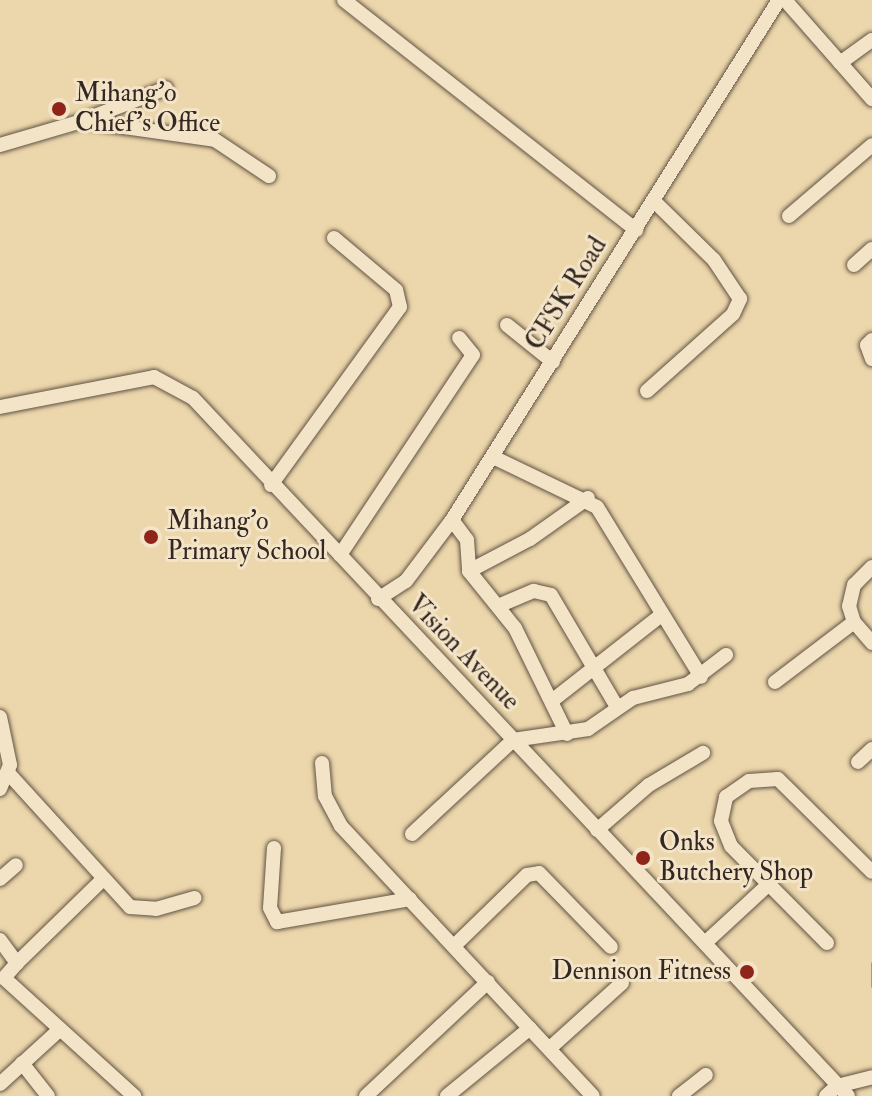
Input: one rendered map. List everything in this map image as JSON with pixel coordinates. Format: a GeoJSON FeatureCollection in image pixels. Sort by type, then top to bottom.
{"type":"FeatureCollection","features":[{"type":"Feature","properties":{"kind":"street"},"geometry":{"type":"LineString","coordinates":[[344,0],[362,6],[636,230]]}},
{"type":"Feature","properties":{"kind":"street"},"geometry":{"type":"LineString","coordinates":[[782,0],[872,99]]}},
{"type":"Feature","properties":{"kind":"street","name":"CFSK Road"},"geometry":{"type":"LineString","coordinates":[[378,599],[406,581],[452,520],[782,0]]}},
{"type":"Feature","properties":{"kind":"street"},"geometry":{"type":"LineString","coordinates":[[840,63],[872,40]]}},
{"type":"Feature","properties":{"kind":"street"},"geometry":{"type":"LineString","coordinates":[[0,145],[82,121],[166,88]]}},
{"type":"Feature","properties":{"kind":"street"},"geometry":{"type":"LineString","coordinates":[[82,121],[215,140],[269,176]]}},
{"type":"Feature","properties":{"kind":"street"},"geometry":{"type":"LineString","coordinates":[[789,216],[872,145]]}},
{"type":"Feature","properties":{"kind":"street"},"geometry":{"type":"LineString","coordinates":[[647,391],[733,314],[740,299],[714,260],[654,201]]}},
{"type":"Feature","properties":{"kind":"street"},"geometry":{"type":"LineString","coordinates":[[271,485],[400,307],[396,290],[334,238]]}},
{"type":"Feature","properties":{"kind":"street"},"geometry":{"type":"LineString","coordinates":[[854,265],[872,249]]}},
{"type":"Feature","properties":{"kind":"street"},"geometry":{"type":"LineString","coordinates":[[507,325],[553,362]]}},
{"type":"Feature","properties":{"kind":"street"},"geometry":{"type":"LineString","coordinates":[[340,555],[473,355],[459,338]]}},
{"type":"Feature","properties":{"kind":"street"},"geometry":{"type":"LineString","coordinates":[[872,340],[867,345],[872,359]]}},
{"type":"Feature","properties":{"kind":"street","name":"Vision Avenue"},"geometry":{"type":"LineString","coordinates":[[0,407],[98,384],[167,380],[193,398],[378,599],[705,943],[837,1093]]}},
{"type":"Feature","properties":{"kind":"street"},"geometry":{"type":"LineString","coordinates":[[493,457],[554,488],[588,498],[701,677]]}},
{"type":"Feature","properties":{"kind":"street"},"geometry":{"type":"LineString","coordinates":[[469,571],[530,539],[588,498]]}},
{"type":"Feature","properties":{"kind":"street"},"geometry":{"type":"LineString","coordinates":[[452,520],[467,540],[469,571],[498,606],[553,700],[567,734]]}},
{"type":"Feature","properties":{"kind":"street"},"geometry":{"type":"LineString","coordinates":[[872,567],[849,596],[854,622],[872,643]]}},
{"type":"Feature","properties":{"kind":"street"},"geometry":{"type":"LineString","coordinates":[[498,606],[534,591],[551,595],[617,707]]}},
{"type":"Feature","properties":{"kind":"street"},"geometry":{"type":"LineString","coordinates":[[553,700],[597,671],[619,644],[660,616]]}},
{"type":"Feature","properties":{"kind":"street"},"geometry":{"type":"LineString","coordinates":[[775,682],[854,622]]}},
{"type":"Feature","properties":{"kind":"street"},"geometry":{"type":"LineString","coordinates":[[412,834],[513,740],[588,729],[617,707],[701,677],[726,655]]}},
{"type":"Feature","properties":{"kind":"street"},"geometry":{"type":"LineString","coordinates":[[0,719],[10,775],[134,909],[194,898]]}},
{"type":"Feature","properties":{"kind":"street"},"geometry":{"type":"LineString","coordinates":[[858,762],[872,749]]}},
{"type":"Feature","properties":{"kind":"street"},"geometry":{"type":"LineString","coordinates":[[597,830],[649,785],[703,753]]}},
{"type":"Feature","properties":{"kind":"street"},"geometry":{"type":"LineString","coordinates":[[322,763],[325,796],[341,826],[593,1096]]}},
{"type":"Feature","properties":{"kind":"street"},"geometry":{"type":"LineString","coordinates":[[0,789],[10,775]]}},
{"type":"Feature","properties":{"kind":"street"},"geometry":{"type":"LineString","coordinates":[[827,943],[731,846],[721,821],[726,797],[765,776],[778,779],[872,872]]}},
{"type":"Feature","properties":{"kind":"street"},"geometry":{"type":"LineString","coordinates":[[274,848],[270,908],[277,922],[410,899]]}},
{"type":"Feature","properties":{"kind":"street"},"geometry":{"type":"LineString","coordinates":[[0,879],[16,865]]}},
{"type":"Feature","properties":{"kind":"street"},"geometry":{"type":"LineString","coordinates":[[454,946],[527,875],[539,873],[611,947]]}},
{"type":"Feature","properties":{"kind":"street"},"geometry":{"type":"LineString","coordinates":[[103,879],[2,979],[134,1096]]}},
{"type":"Feature","properties":{"kind":"street"},"geometry":{"type":"LineString","coordinates":[[705,943],[769,884]]}},
{"type":"Feature","properties":{"kind":"street"},"geometry":{"type":"LineString","coordinates":[[0,940],[17,963]]}},
{"type":"Feature","properties":{"kind":"street"},"geometry":{"type":"LineString","coordinates":[[366,1096],[488,982]]}},
{"type":"Feature","properties":{"kind":"street"},"geometry":{"type":"LineString","coordinates":[[550,1048],[622,983]]}},
{"type":"Feature","properties":{"kind":"street"},"geometry":{"type":"LineString","coordinates":[[447,1096],[530,1028]]}},
{"type":"Feature","properties":{"kind":"street"},"geometry":{"type":"LineString","coordinates":[[0,1084],[58,1031]]}},
{"type":"Feature","properties":{"kind":"street"},"geometry":{"type":"LineString","coordinates":[[22,1063],[48,1096]]}},
{"type":"Feature","properties":{"kind":"street"},"geometry":{"type":"LineString","coordinates":[[679,1096],[706,1075]]}},
{"type":"Feature","properties":{"kind":"street"},"geometry":{"type":"LineString","coordinates":[[837,1093],[872,1077]]}},
{"type":"Feature","properties":{"kind":"waterway"},"geometry":{"type":"LineString","coordinates":[[872,963],[872,986]]}},
{"type":"Feature","properties":{"kind":"place","name":"Mihang'o Chief's Office"},"geometry":{"type":"Point","coordinates":[59,109]}},
{"type":"Feature","properties":{"kind":"place","name":"Mihang'o Primary School"},"geometry":{"type":"Point","coordinates":[151,537]}},
{"type":"Feature","properties":{"kind":"place","name":"Onks Butchery Shop"},"geometry":{"type":"Point","coordinates":[643,858]}},
{"type":"Feature","properties":{"kind":"place","name":"Dennison Fitness"},"geometry":{"type":"Point","coordinates":[747,972]}}]}
